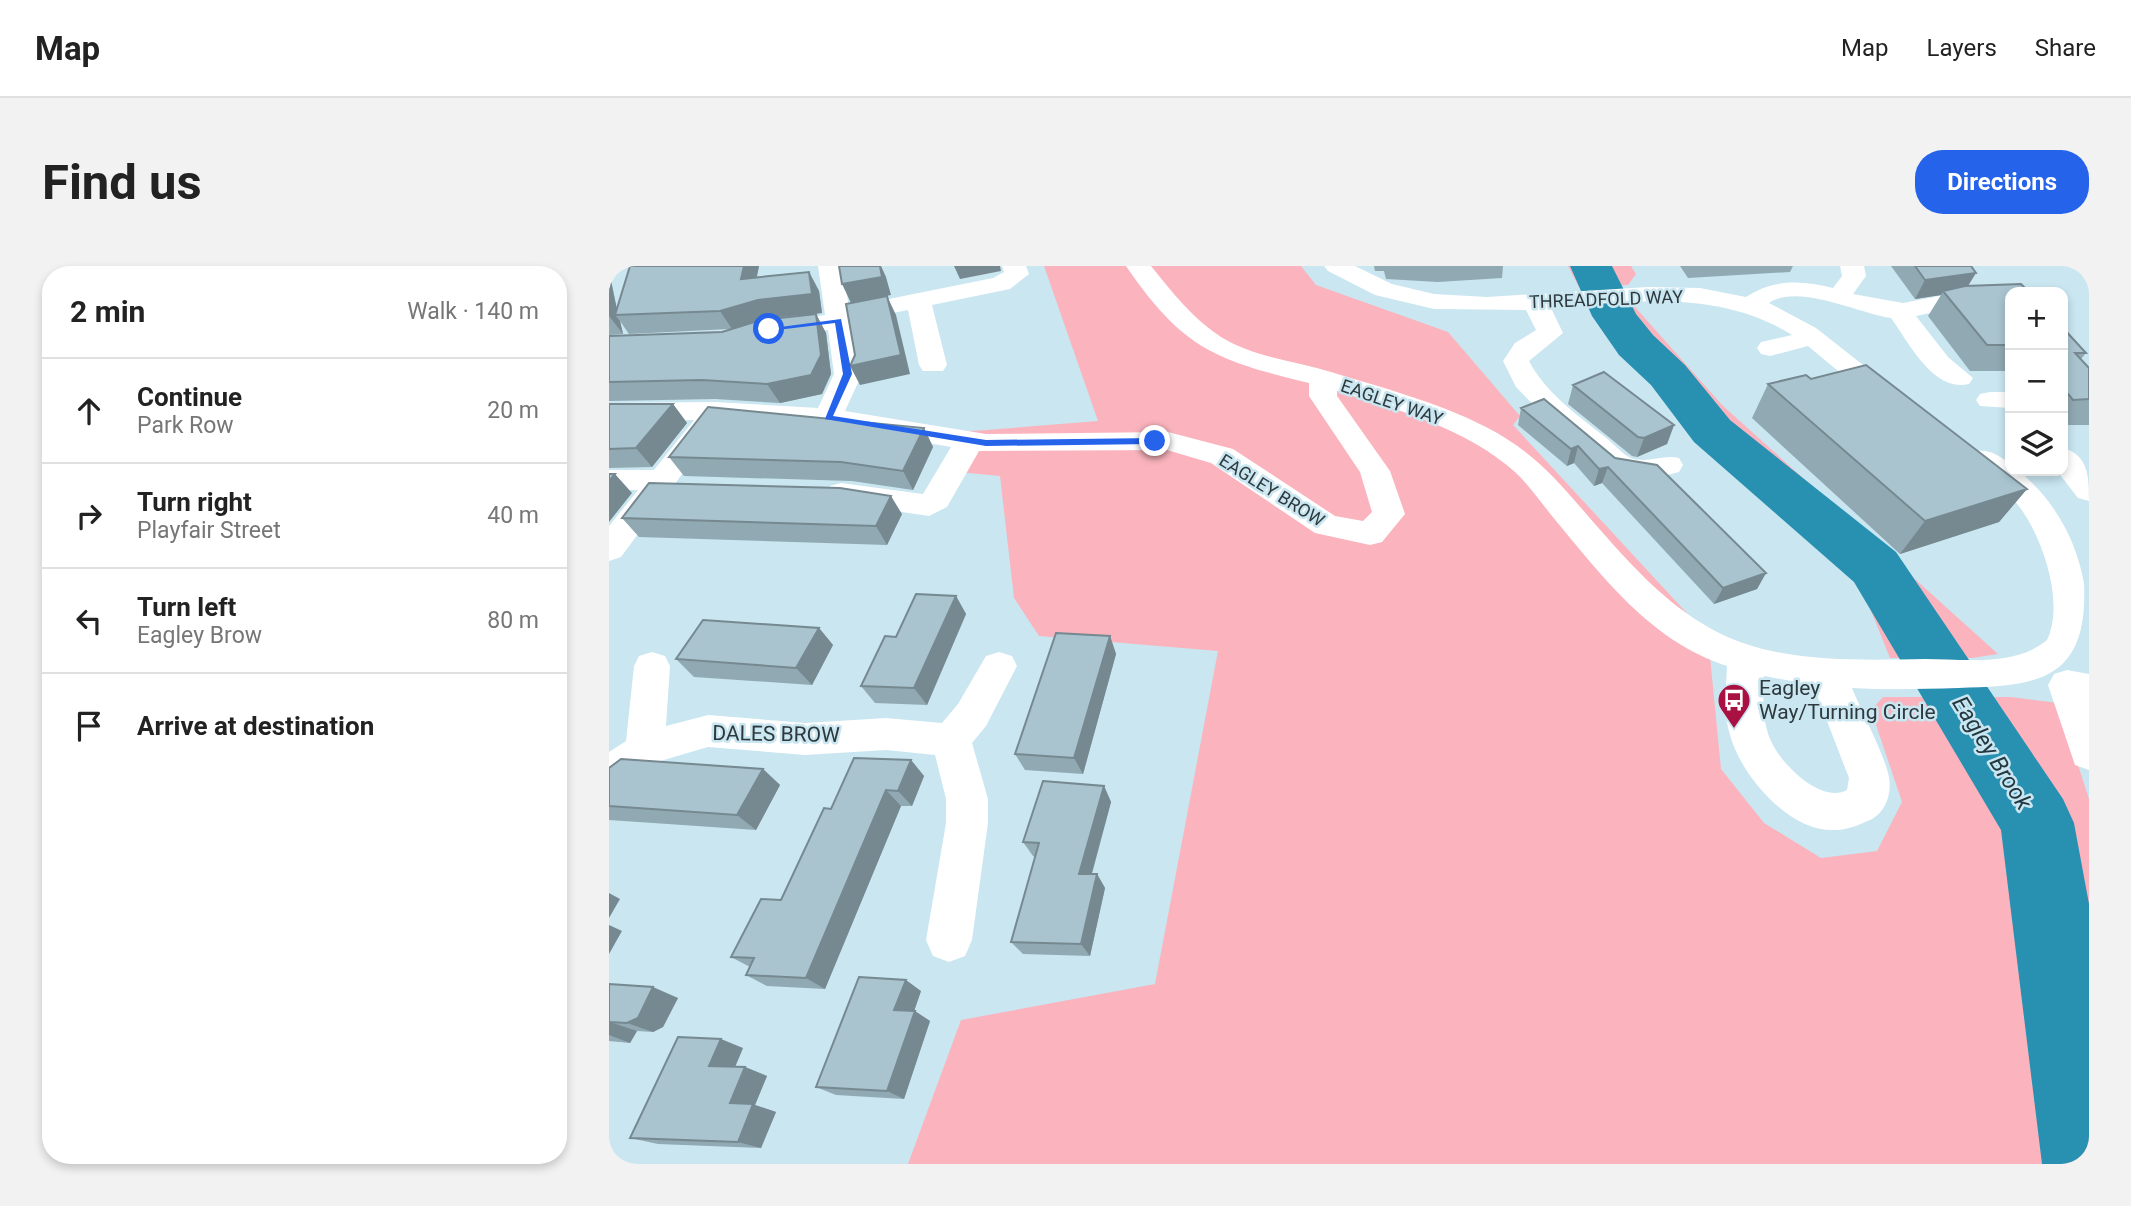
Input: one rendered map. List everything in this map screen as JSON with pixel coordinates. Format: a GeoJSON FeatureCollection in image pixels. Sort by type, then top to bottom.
{"type":"FeatureCollection","features":[{"type":"Feature","properties":{"kind":"street"},"geometry":{"type":"LineString","coordinates":[[828,417],[848,374],[830,266]]}},
{"type":"Feature","properties":{"kind":"street"},"geometry":{"type":"LineString","coordinates":[[745,336],[1000,284],[1017,274],[1014,266]]}},
{"type":"Feature","properties":{"kind":"street","name":"EAGLEY WAY"},"geometry":{"type":"LineString","coordinates":[[1137,266],[1185,322],[1212,343],[1253,362],[1323,378],[1440,416],[1524,463],[1611,563],[1686,634],[1746,658]]}},
{"type":"Feature","properties":{"kind":"street","name":"THREADFOLD WAY"},"geometry":{"type":"LineString","coordinates":[[1336,266],[1375,288],[1411,298],[1487,303],[1651,295],[1723,299],[1750,305],[1774,315],[1811,338],[1913,417]]}},
{"type":"Feature","properties":{"kind":"street"},"geometry":{"type":"LineString","coordinates":[[1642,266],[1651,295]]}},
{"type":"Feature","properties":{"kind":"street"},"geometry":{"type":"LineString","coordinates":[[1839,296],[1851,282],[1852,266]]}},
{"type":"Feature","properties":{"kind":"street"},"geometry":{"type":"LineString","coordinates":[[1972,281],[2005,291]]}},
{"type":"Feature","properties":{"kind":"street"},"geometry":{"type":"LineString","coordinates":[[1750,305],[1764,292],[1786,286],[1808,286],[1865,305],[1899,311],[2005,294]]}},
{"type":"Feature","properties":{"kind":"street"},"geometry":{"type":"LineString","coordinates":[[918,300],[933,365]]}},
{"type":"Feature","properties":{"kind":"street"},"geometry":{"type":"LineString","coordinates":[[1535,301],[1549,334],[1524,349],[1516,361],[1527,381],[1554,410],[1622,466],[1648,470],[1668,464]]}},
{"type":"Feature","properties":{"kind":"street"},"geometry":{"type":"LineString","coordinates":[[1899,311],[1938,363],[1959,378]]}},
{"type":"Feature","properties":{"kind":"street"},"geometry":{"type":"LineString","coordinates":[[1770,348],[1811,338]]}},
{"type":"Feature","properties":{"kind":"street","name":"EAGLEY BROW"},"geometry":{"type":"LineString","coordinates":[[609,411],[715,411],[828,417],[986,443],[1168,441],[1222,456],[1326,525],[1370,534],[1389,514],[1375,471],[1323,396],[1323,378]]}},
{"type":"Feature","properties":{"kind":"street"},"geometry":{"type":"LineString","coordinates":[[609,549],[715,411]]}},
{"type":"Feature","properties":{"kind":"street"},"geometry":{"type":"LineString","coordinates":[[810,492],[852,494],[929,505],[936,500],[970,440]]}},
{"type":"Feature","properties":{"kind":"street"},"geometry":{"type":"LineString","coordinates":[[1826,671],[1869,778],[1867,800],[1850,810],[1828,812],[1801,799],[1790,790],[1770,772],[1752,746],[1744,706],[1746,658],[1784,667],[1826,671],[2005,673],[2044,662],[2063,646],[2072,622],[2067,585],[2042,515],[2020,488],[1993,465],[1962,447]]}},
{"type":"Feature","properties":{"kind":"street"},"geometry":{"type":"LineString","coordinates":[[2068,464],[2089,491]]}},
{"type":"Feature","properties":{"kind":"street"},"geometry":{"type":"LineString","coordinates":[[609,480],[699,489]]}},
{"type":"Feature","properties":{"kind":"street"},"geometry":{"type":"LineString","coordinates":[[645,749],[652,666]]}},
{"type":"Feature","properties":{"kind":"street"},"geometry":{"type":"LineString","coordinates":[[949,940],[967,811],[967,799],[951,740],[972,715],[999,666]]}},
{"type":"Feature","properties":{"kind":"street"},"geometry":{"type":"LineString","coordinates":[[2078,687],[2089,753]]}},
{"type":"Feature","properties":{"kind":"street","name":"DALES BROW"},"geometry":{"type":"LineString","coordinates":[[609,774],[645,749],[708,731],[749,732],[805,739],[885,734],[951,740]]}},
{"type":"Feature","properties":{"kind":"shaded area"},"geometry":{"type":"Polygon","coordinates":[[[1044,266],[1301,266],[1316,285],[1448,332],[1520,416],[1513,425],[1708,636],[1721,769],[1764,823],[1821,858],[1877,851],[1902,802],[1871,710],[1883,697],[2011,697],[2058,703],[2089,799],[2089,1164],[908,1164],[961,1020],[1155,984],[1218,651],[1039,636],[1014,598],[1000,476],[957,472],[961,432],[1098,421],[1044,266]]]}},
{"type":"Feature","properties":{"kind":"shaded area"},"geometry":{"type":"Polygon","coordinates":[[[1568,266],[1631,266],[1636,274],[1628,285],[1579,287],[1568,266]]]}},
{"type":"Feature","properties":{"kind":"shaded area"},"geometry":{"type":"Polygon","coordinates":[[[1635,307],[1722,405],[1998,654],[1972,658],[1890,658],[1861,586],[1847,568],[1775,495],[1728,465],[1722,450],[1682,414],[1680,404],[1594,308],[1635,307]]]}},
{"type":"Feature","properties":{"kind":"building"},"geometry":{"type":"Polygon","coordinates":[[[630,266],[744,266],[741,279],[809,272],[812,294],[758,300],[720,311],[615,315],[630,266]]]}},
{"type":"Feature","properties":{"kind":"building"},"geometry":{"type":"Polygon","coordinates":[[[839,266],[880,266],[882,277],[842,284],[839,266]]]}},
{"type":"Feature","properties":{"kind":"building"},"geometry":{"type":"Polygon","coordinates":[[[1915,266],[1971,266],[1976,273],[1925,280],[1915,266]]]}},
{"type":"Feature","properties":{"kind":"building"},"geometry":{"type":"Polygon","coordinates":[[[2021,284],[2024,287],[2005,287],[2005,345],[1987,345],[1943,291],[1965,286],[2021,284]]]}},
{"type":"Feature","properties":{"kind":"building"},"geometry":{"type":"Polygon","coordinates":[[[887,296],[901,355],[850,366],[855,355],[846,304],[887,296]]]}},
{"type":"Feature","properties":{"kind":"building"},"geometry":{"type":"Polygon","coordinates":[[[816,314],[821,355],[811,375],[767,384],[702,380],[609,382],[609,336],[722,332],[761,320],[816,314]]]}},
{"type":"Feature","properties":{"kind":"building"},"geometry":{"type":"Polygon","coordinates":[[[2068,333],[2086,353],[2075,353],[2089,368],[2089,399],[2073,400],[2068,394],[2068,333]]]}},
{"type":"Feature","properties":{"kind":"building"},"geometry":{"type":"Polygon","coordinates":[[[1866,365],[2005,472],[2005,476],[2010,476],[2027,489],[1925,521],[1768,384],[1806,375],[1811,379],[1866,365]]]}},
{"type":"Feature","properties":{"kind":"building"},"geometry":{"type":"Polygon","coordinates":[[[1604,372],[1674,425],[1644,438],[1638,437],[1573,385],[1604,372]]]}},
{"type":"Feature","properties":{"kind":"building"},"geometry":{"type":"Polygon","coordinates":[[[1544,399],[1615,458],[1657,465],[1766,573],[1723,588],[1608,467],[1599,469],[1578,446],[1571,449],[1521,408],[1544,399]]]}},
{"type":"Feature","properties":{"kind":"building"},"geometry":{"type":"Polygon","coordinates":[[[609,404],[673,404],[636,448],[609,449],[609,404]]]}},
{"type":"Feature","properties":{"kind":"building"},"geometry":{"type":"Polygon","coordinates":[[[708,407],[924,428],[903,471],[841,462],[669,457],[708,407]]]}},
{"type":"Feature","properties":{"kind":"building"},"geometry":{"type":"Polygon","coordinates":[[[649,483],[840,488],[891,496],[876,526],[622,518],[649,483]]]}},
{"type":"Feature","properties":{"kind":"building"},"geometry":{"type":"Polygon","coordinates":[[[916,594],[956,596],[914,688],[861,686],[885,636],[896,637],[916,594]]]}},
{"type":"Feature","properties":{"kind":"building"},"geometry":{"type":"Polygon","coordinates":[[[703,620],[819,628],[796,668],[676,659],[703,620]]]}},
{"type":"Feature","properties":{"kind":"building"},"geometry":{"type":"Polygon","coordinates":[[[1056,633],[1110,636],[1074,758],[1015,754],[1056,633]]]}},
{"type":"Feature","properties":{"kind":"building"},"geometry":{"type":"Polygon","coordinates":[[[854,758],[911,760],[898,791],[886,790],[806,978],[746,975],[754,958],[731,957],[761,899],[781,900],[824,808],[831,809],[854,758]]]}},
{"type":"Feature","properties":{"kind":"building"},"geometry":{"type":"Polygon","coordinates":[[[621,759],[763,769],[737,815],[609,806],[609,768],[621,759]]]}},
{"type":"Feature","properties":{"kind":"building"},"geometry":{"type":"Polygon","coordinates":[[[1043,781],[1104,786],[1079,874],[1097,874],[1081,944],[1011,942],[1039,843],[1023,842],[1043,781]]]}},
{"type":"Feature","properties":{"kind":"building"},"geometry":{"type":"Polygon","coordinates":[[[859,977],[906,980],[894,1010],[915,1011],[887,1091],[816,1087],[859,977]]]}},
{"type":"Feature","properties":{"kind":"building"},"geometry":{"type":"Polygon","coordinates":[[[609,984],[653,987],[638,1018],[627,1023],[609,1023],[609,984]]]}},
{"type":"Feature","properties":{"kind":"building"},"geometry":{"type":"Polygon","coordinates":[[[678,1037],[721,1039],[709,1066],[745,1067],[730,1103],[753,1104],[738,1142],[630,1138],[678,1037]]]}},
{"type":"Feature","properties":{"kind":"waterway","name":"Eagley Brook"},"geometry":{"type":"LineString","coordinates":[[1591,266],[1615,316],[1636,345],[1668,375],[1712,431],[1875,567],[2037,823],[2089,1164]]}},
{"type":"Feature","properties":{"kind":"place","name":"Eagley Way/Turning Circle"},"geometry":{"type":"Point","coordinates":[1734,730]}},
{"type":"Feature","properties":{"kind":"route"},"geometry":{"type":"LineString","coordinates":[[769,329],[839,321],[848,374],[828,417],[986,443],[1155,441]]}}]}
